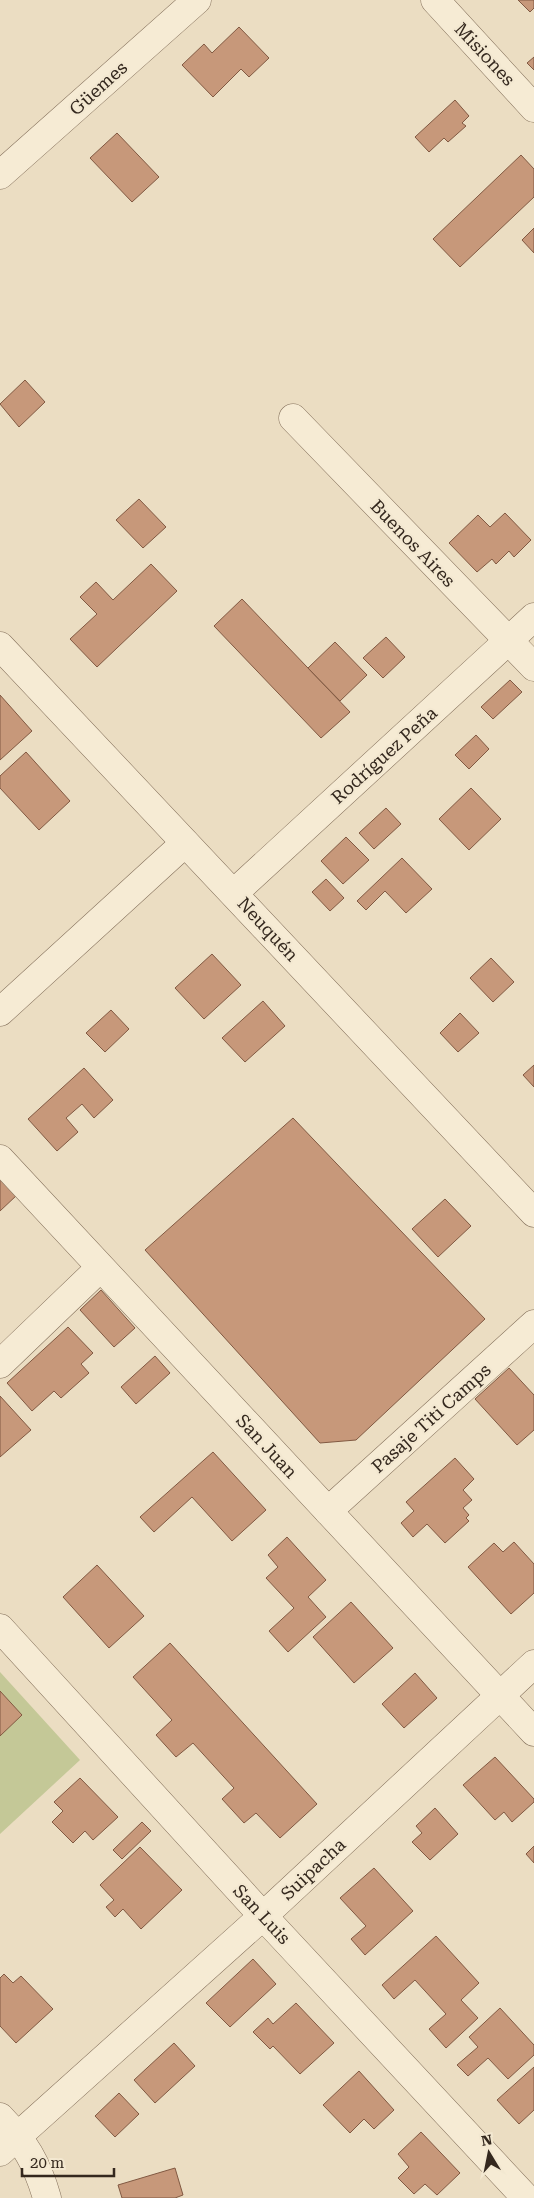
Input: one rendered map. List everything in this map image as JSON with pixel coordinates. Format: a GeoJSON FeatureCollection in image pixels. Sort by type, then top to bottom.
{"type":"FeatureCollection","features":[{"type":"Feature","properties":{"kind":"street","name":"Güemes"},"geometry":{"type":"LineString","coordinates":[[0,175],[197,0]]}},
{"type":"Feature","properties":{"kind":"street","name":"Misiones"},"geometry":{"type":"LineString","coordinates":[[435,0],[534,108]]}},
{"type":"Feature","properties":{"kind":"street","name":"Buenos Aires"},"geometry":{"type":"LineString","coordinates":[[293,418],[534,667]]}},
{"type":"Feature","properties":{"kind":"street","name":"Rodríguez Peña"},"geometry":{"type":"LineString","coordinates":[[234,893],[534,617]]}},
{"type":"Feature","properties":{"kind":"street","name":"Neuquén"},"geometry":{"type":"LineString","coordinates":[[0,646],[534,1213]]}},
{"type":"Feature","properties":{"kind":"street"},"geometry":{"type":"LineString","coordinates":[[0,1012],[185,842]]}},
{"type":"Feature","properties":{"kind":"street","name":"San Juan"},"geometry":{"type":"LineString","coordinates":[[0,1159],[534,1732]]}},
{"type":"Feature","properties":{"kind":"street"},"geometry":{"type":"LineString","coordinates":[[0,1364],[100,1268]]}},
{"type":"Feature","properties":{"kind":"street","name":"Pasaje Titi Camps"},"geometry":{"type":"LineString","coordinates":[[328,1511],[534,1324]]}},
{"type":"Feature","properties":{"kind":"street","name":"San Luis"},"geometry":{"type":"LineString","coordinates":[[0,1628],[263,1916],[526,2198]]}},
{"type":"Feature","properties":{"kind":"street","name":"Suipacha"},"geometry":{"type":"LineString","coordinates":[[6,2135],[263,1916],[534,1664]]}},
{"type":"Feature","properties":{"kind":"street"},"geometry":{"type":"LineString","coordinates":[[6,2135],[39,2170],[47,2198]]}},
{"type":"Feature","properties":{"kind":"green space"},"geometry":{"type":"Polygon","coordinates":[[[0,1672],[80,1760],[0,1834],[0,1672]]]}},
{"type":"Feature","properties":{"kind":"building"},"geometry":{"type":"Polygon","coordinates":[[[518,0],[534,0],[534,8],[530,12],[518,0]]]}},
{"type":"Feature","properties":{"kind":"building"},"geometry":{"type":"Polygon","coordinates":[[[239,27],[269,58],[249,77],[241,69],[213,97],[182,65],[204,44],[212,53],[239,27]]]}},
{"type":"Feature","properties":{"kind":"building"},"geometry":{"type":"Polygon","coordinates":[[[534,57],[534,70],[527,63],[534,57]]]}},
{"type":"Feature","properties":{"kind":"building"},"geometry":{"type":"Polygon","coordinates":[[[455,100],[469,116],[462,123],[466,126],[448,142],[444,138],[429,152],[415,137],[455,100]]]}},
{"type":"Feature","properties":{"kind":"building"},"geometry":{"type":"Polygon","coordinates":[[[117,133],[159,177],[132,202],[90,158],[117,133]]]}},
{"type":"Feature","properties":{"kind":"building"},"geometry":{"type":"Polygon","coordinates":[[[521,155],[534,169],[534,197],[460,267],[433,239],[521,155]]]}},
{"type":"Feature","properties":{"kind":"building"},"geometry":{"type":"Polygon","coordinates":[[[534,228],[534,253],[522,240],[534,228]]]}},
{"type":"Feature","properties":{"kind":"building"},"geometry":{"type":"Polygon","coordinates":[[[25,380],[45,402],[19,427],[0,404],[25,380]]]}},
{"type":"Feature","properties":{"kind":"building"},"geometry":{"type":"Polygon","coordinates":[[[139,499],[166,527],[143,548],[116,520],[139,499]]]}},
{"type":"Feature","properties":{"kind":"building"},"geometry":{"type":"Polygon","coordinates":[[[505,513],[531,540],[514,557],[509,551],[496,564],[492,559],[477,572],[449,543],[478,515],[490,527],[505,513]]]}},
{"type":"Feature","properties":{"kind":"building"},"geometry":{"type":"Polygon","coordinates":[[[151,564],[177,591],[97,667],[70,639],[97,614],[80,597],[96,582],[113,600],[151,564]]]}},
{"type":"Feature","properties":{"kind":"building"},"geometry":{"type":"Polygon","coordinates":[[[242,599],[350,712],[321,738],[214,626],[242,599]]]}},
{"type":"Feature","properties":{"kind":"building"},"geometry":{"type":"Polygon","coordinates":[[[386,637],[405,657],[383,678],[363,658],[386,637]]]}},
{"type":"Feature","properties":{"kind":"building"},"geometry":{"type":"Polygon","coordinates":[[[335,642],[367,675],[340,701],[308,668],[335,642]]]}},
{"type":"Feature","properties":{"kind":"building"},"geometry":{"type":"Polygon","coordinates":[[[510,680],[522,692],[493,719],[481,707],[510,680]]]}},
{"type":"Feature","properties":{"kind":"building"},"geometry":{"type":"Polygon","coordinates":[[[0,695],[32,731],[0,760],[0,695]]]}},
{"type":"Feature","properties":{"kind":"building"},"geometry":{"type":"Polygon","coordinates":[[[476,735],[489,749],[469,769],[455,755],[476,735]]]}},
{"type":"Feature","properties":{"kind":"building"},"geometry":{"type":"Polygon","coordinates":[[[26,752],[70,801],[39,830],[0,788],[0,776],[26,752]]]}},
{"type":"Feature","properties":{"kind":"building"},"geometry":{"type":"Polygon","coordinates":[[[471,788],[501,819],[469,850],[439,819],[471,788]]]}},
{"type":"Feature","properties":{"kind":"building"},"geometry":{"type":"Polygon","coordinates":[[[386,808],[401,824],[374,849],[359,833],[386,808]]]}},
{"type":"Feature","properties":{"kind":"building"},"geometry":{"type":"Polygon","coordinates":[[[346,837],[369,860],[343,884],[321,861],[346,837]]]}},
{"type":"Feature","properties":{"kind":"building"},"geometry":{"type":"Polygon","coordinates":[[[402,858],[432,889],[406,913],[385,891],[366,910],[357,901],[402,858]]]}},
{"type":"Feature","properties":{"kind":"building"},"geometry":{"type":"Polygon","coordinates":[[[326,879],[344,898],[330,911],[312,892],[326,879]]]}},
{"type":"Feature","properties":{"kind":"building"},"geometry":{"type":"Polygon","coordinates":[[[212,954],[241,985],[204,1019],[175,988],[212,954]]]}},
{"type":"Feature","properties":{"kind":"building"},"geometry":{"type":"Polygon","coordinates":[[[491,958],[514,982],[493,1002],[470,978],[491,958]]]}},
{"type":"Feature","properties":{"kind":"building"},"geometry":{"type":"Polygon","coordinates":[[[263,1001],[285,1026],[245,1062],[222,1038],[263,1001]]]}},
{"type":"Feature","properties":{"kind":"building"},"geometry":{"type":"Polygon","coordinates":[[[111,1010],[129,1029],[105,1052],[86,1033],[111,1010]]]}},
{"type":"Feature","properties":{"kind":"building"},"geometry":{"type":"Polygon","coordinates":[[[460,1013],[479,1033],[458,1052],[440,1033],[460,1013]]]}},
{"type":"Feature","properties":{"kind":"building"},"geometry":{"type":"Polygon","coordinates":[[[534,1065],[534,1087],[523,1075],[534,1065]]]}},
{"type":"Feature","properties":{"kind":"building"},"geometry":{"type":"Polygon","coordinates":[[[84,1068],[113,1100],[94,1118],[82,1104],[66,1118],[78,1132],[57,1151],[28,1119],[84,1068]]]}},
{"type":"Feature","properties":{"kind":"building"},"geometry":{"type":"Polygon","coordinates":[[[293,1118],[485,1319],[356,1440],[320,1443],[145,1250],[293,1118]]]}},
{"type":"Feature","properties":{"kind":"building"},"geometry":{"type":"Polygon","coordinates":[[[0,1176],[17,1195],[0,1211],[0,1176]]]}},
{"type":"Feature","properties":{"kind":"building"},"geometry":{"type":"Polygon","coordinates":[[[445,1199],[471,1226],[438,1257],[412,1229],[445,1199]]]}},
{"type":"Feature","properties":{"kind":"building"},"geometry":{"type":"Polygon","coordinates":[[[101,1290],[135,1328],[114,1347],[80,1310],[101,1290]]]}},
{"type":"Feature","properties":{"kind":"building"},"geometry":{"type":"Polygon","coordinates":[[[68,1327],[93,1353],[81,1364],[89,1373],[61,1398],[54,1391],[32,1411],[7,1383],[68,1327]]]}},
{"type":"Feature","properties":{"kind":"building"},"geometry":{"type":"Polygon","coordinates":[[[155,1356],[170,1373],[136,1404],[121,1387],[155,1356]]]}},
{"type":"Feature","properties":{"kind":"building"},"geometry":{"type":"Polygon","coordinates":[[[509,1368],[534,1395],[534,1430],[517,1445],[475,1399],[509,1368]]]}},
{"type":"Feature","properties":{"kind":"building"},"geometry":{"type":"Polygon","coordinates":[[[0,1396],[31,1430],[0,1457],[0,1396]]]}},
{"type":"Feature","properties":{"kind":"building"},"geometry":{"type":"Polygon","coordinates":[[[213,1452],[266,1510],[232,1541],[192,1497],[154,1532],[140,1517],[213,1452]]]}},
{"type":"Feature","properties":{"kind":"building"},"geometry":{"type":"Polygon","coordinates":[[[455,1458],[474,1479],[463,1490],[472,1500],[463,1508],[469,1515],[466,1518],[469,1521],[445,1543],[427,1524],[413,1537],[401,1523],[414,1511],[406,1502],[455,1458]]]}},
{"type":"Feature","properties":{"kind":"building"},"geometry":{"type":"Polygon","coordinates":[[[287,1537],[326,1580],[308,1597],[326,1617],[288,1652],[269,1631],[294,1608],[266,1578],[278,1567],[268,1555],[287,1537]]]}},
{"type":"Feature","properties":{"kind":"building"},"geometry":{"type":"Polygon","coordinates":[[[514,1542],[534,1564],[534,1593],[511,1614],[468,1567],[494,1543],[503,1552],[514,1542]]]}},
{"type":"Feature","properties":{"kind":"building"},"geometry":{"type":"Polygon","coordinates":[[[97,1565],[144,1616],[109,1648],[63,1597],[97,1565]]]}},
{"type":"Feature","properties":{"kind":"building"},"geometry":{"type":"Polygon","coordinates":[[[351,1602],[393,1648],[354,1683],[313,1637],[351,1602]]]}},
{"type":"Feature","properties":{"kind":"building"},"geometry":{"type":"Polygon","coordinates":[[[170,1643],[317,1804],[280,1838],[256,1813],[244,1823],[222,1799],[234,1788],[193,1743],[176,1757],[156,1735],[172,1720],[133,1677],[170,1643]]]}},
{"type":"Feature","properties":{"kind":"building"},"geometry":{"type":"Polygon","coordinates":[[[415,1673],[437,1698],[404,1728],[382,1704],[415,1673]]]}},
{"type":"Feature","properties":{"kind":"building"},"geometry":{"type":"Polygon","coordinates":[[[0,1691],[22,1715],[0,1736],[0,1691]]]}},
{"type":"Feature","properties":{"kind":"building"},"geometry":{"type":"Polygon","coordinates":[[[495,1757],[534,1799],[534,1802],[512,1822],[504,1812],[495,1820],[463,1785],[495,1757]]]}},
{"type":"Feature","properties":{"kind":"building"},"geometry":{"type":"Polygon","coordinates":[[[80,1778],[118,1817],[93,1840],[85,1831],[73,1843],[52,1822],[63,1811],[54,1802],[80,1778]]]}},
{"type":"Feature","properties":{"kind":"building"},"geometry":{"type":"Polygon","coordinates":[[[435,1808],[458,1834],[430,1860],[412,1842],[422,1833],[416,1826],[435,1808]]]}},
{"type":"Feature","properties":{"kind":"building"},"geometry":{"type":"Polygon","coordinates":[[[142,1822],[151,1831],[122,1859],[113,1850],[142,1822]]]}},
{"type":"Feature","properties":{"kind":"building"},"geometry":{"type":"Polygon","coordinates":[[[534,1846],[534,1863],[526,1854],[534,1846]]]}},
{"type":"Feature","properties":{"kind":"building"},"geometry":{"type":"Polygon","coordinates":[[[140,1847],[182,1890],[141,1929],[123,1909],[115,1917],[106,1907],[114,1900],[100,1885],[140,1847]]]}},
{"type":"Feature","properties":{"kind":"building"},"geometry":{"type":"Polygon","coordinates":[[[374,1868],[413,1911],[365,1955],[351,1939],[366,1926],[340,1898],[374,1868]]]}},
{"type":"Feature","properties":{"kind":"building"},"geometry":{"type":"Polygon","coordinates":[[[436,1936],[479,1983],[461,2000],[478,2018],[446,2048],[429,2029],[446,2014],[415,1980],[394,1999],[382,1985],[436,1936]]]}},
{"type":"Feature","properties":{"kind":"building"},"geometry":{"type":"Polygon","coordinates":[[[253,1959],[276,1984],[230,2027],[206,2003],[253,1959]]]}},
{"type":"Feature","properties":{"kind":"building"},"geometry":{"type":"Polygon","coordinates":[[[4,1974],[13,1983],[21,1976],[53,2009],[16,2043],[0,2026],[0,1978],[4,1974]]]}},
{"type":"Feature","properties":{"kind":"building"},"geometry":{"type":"Polygon","coordinates":[[[296,2003],[334,2043],[300,2074],[273,2046],[270,2049],[253,2032],[268,2018],[273,2024],[296,2003]]]}},
{"type":"Feature","properties":{"kind":"building"},"geometry":{"type":"Polygon","coordinates":[[[500,2008],[534,2045],[534,2055],[508,2079],[488,2058],[468,2076],[457,2065],[478,2047],[469,2037],[500,2008]]]}},
{"type":"Feature","properties":{"kind":"building"},"geometry":{"type":"Polygon","coordinates":[[[174,2043],[195,2066],[155,2103],[134,2080],[174,2043]]]}},
{"type":"Feature","properties":{"kind":"building"},"geometry":{"type":"Polygon","coordinates":[[[534,2067],[534,2110],[519,2124],[497,2100],[534,2067]]]}},
{"type":"Feature","properties":{"kind":"building"},"geometry":{"type":"Polygon","coordinates":[[[359,2071],[394,2110],[374,2129],[364,2119],[350,2133],[323,2105],[359,2071]]]}},
{"type":"Feature","properties":{"kind":"building"},"geometry":{"type":"Polygon","coordinates":[[[119,2093],[139,2114],[115,2137],[95,2116],[119,2093]]]}},
{"type":"Feature","properties":{"kind":"building"},"geometry":{"type":"Polygon","coordinates":[[[421,2132],[460,2173],[437,2195],[425,2184],[414,2194],[398,2178],[409,2167],[398,2154],[421,2132]]]}},
{"type":"Feature","properties":{"kind":"building"},"geometry":{"type":"Polygon","coordinates":[[[175,2168],[183,2195],[175,2198],[122,2198],[118,2185],[175,2168]]]}}]}
